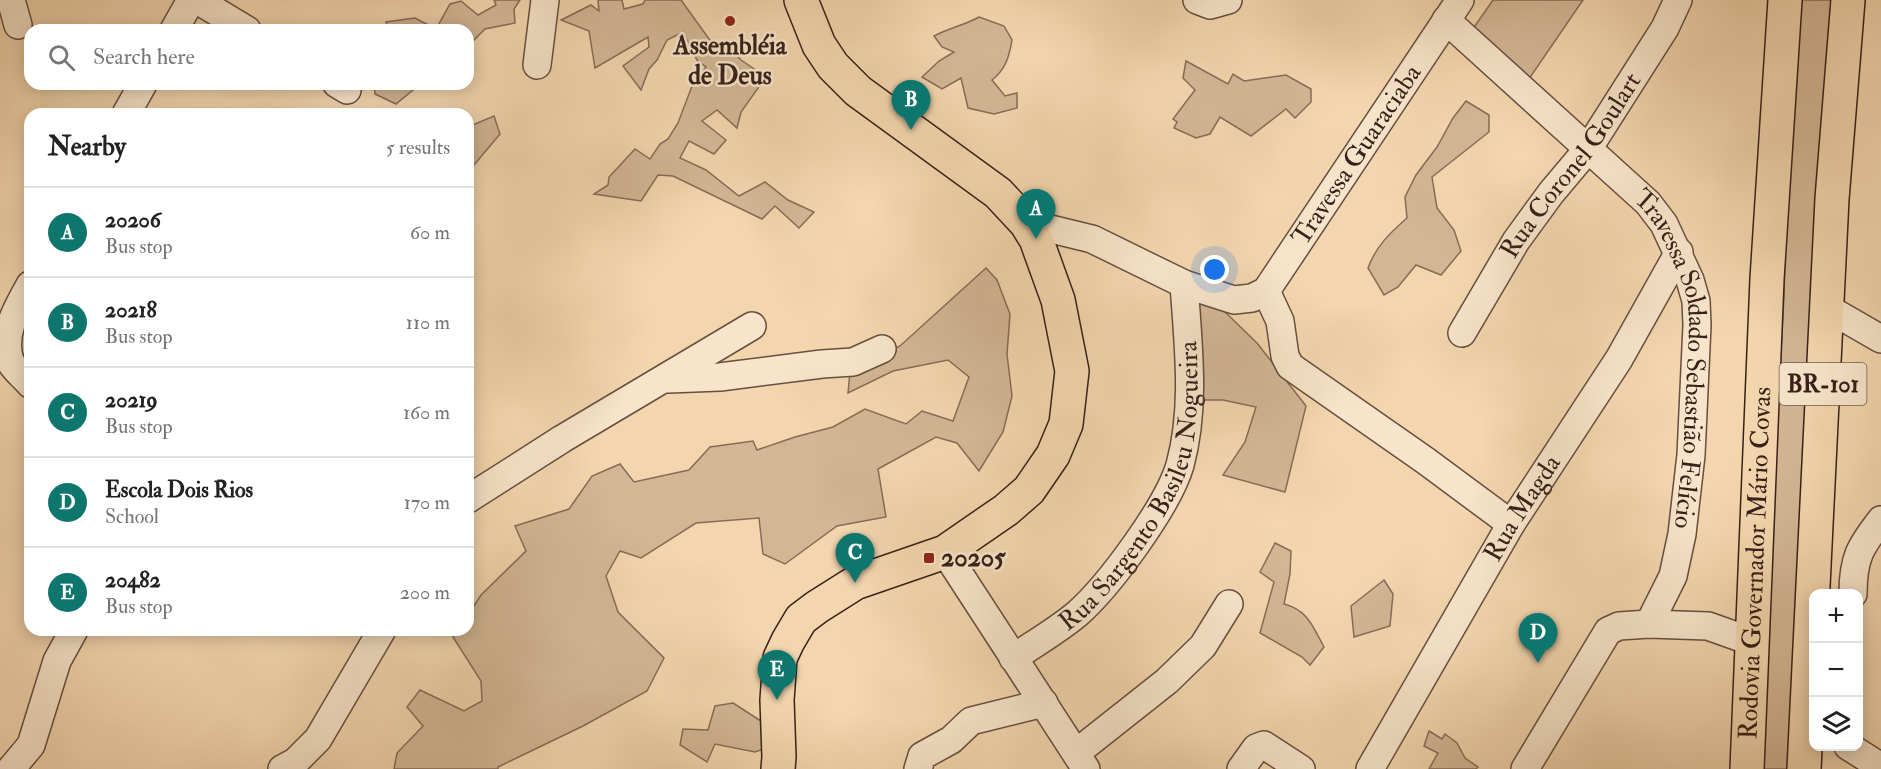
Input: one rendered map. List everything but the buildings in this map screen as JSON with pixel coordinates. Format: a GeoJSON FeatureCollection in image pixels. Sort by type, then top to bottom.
{"type":"FeatureCollection","features":[{"type":"Feature","properties":{"kind":"main road"},"geometry":{"type":"LineString","coordinates":[[778,769],[777,700],[780,658],[801,619],[855,583],[945,552],[1006,510],[1029,490],[1053,455],[1066,424],[1071,362],[1058,300],[1036,240],[1026,223],[998,194],[858,92],[833,66],[819,45],[801,0]]}},
{"type":"Feature","properties":{"kind":"main road","name":"Rodovia Governador Mário Covas"},"geometry":{"type":"LineString","coordinates":[[1747,769],[1767,279],[1785,0]]}},
{"type":"Feature","properties":{"kind":"main road","name":"BR-101"},"geometry":{"type":"LineString","coordinates":[[1811,697],[1832,200],[1848,0]]}},
{"type":"Feature","properties":{"kind":"main road","name":"BR-101"},"geometry":{"type":"LineString","coordinates":[[1804,769],[1809,728]]}},
{"type":"Feature","properties":{"kind":"street"},"geometry":{"type":"LineString","coordinates":[[177,24],[191,0]]}},
{"type":"Feature","properties":{"kind":"street"},"geometry":{"type":"LineString","coordinates":[[197,0],[237,24]]}},
{"type":"Feature","properties":{"kind":"street"},"geometry":{"type":"LineString","coordinates":[[537,65],[545,0]]}},
{"type":"Feature","properties":{"kind":"street","name":"Rua Coronel Goulart"},"geometry":{"type":"LineString","coordinates":[[1462,333],[1516,241],[1588,149],[1665,28],[1678,0]]}},
{"type":"Feature","properties":{"kind":"street","name":"Travessa Soldado Sebastião Felício"},"geometry":{"type":"LineString","coordinates":[[1453,10],[1588,149],[1648,203],[1664,224],[1679,252],[1696,300],[1691,454],[1682,534],[1673,576],[1649,624]]}},
{"type":"Feature","properties":{"kind":"street","name":"Travessa Guaraciaba"},"geometry":{"type":"LineString","coordinates":[[1255,295],[1453,10]]}},
{"type":"Feature","properties":{"kind":"street"},"geometry":{"type":"LineString","coordinates":[[129,108],[140,90]]}},
{"type":"Feature","properties":{"kind":"street"},"geometry":{"type":"LineString","coordinates":[[1026,223],[1092,240],[1184,284],[1234,300],[1255,295],[1280,321],[1286,361],[1290,366],[1426,460],[1510,524]]}},
{"type":"Feature","properties":{"kind":"street","name":"Rua Magda"},"geometry":{"type":"LineString","coordinates":[[1370,769],[1510,524],[1619,359],[1679,252]]}},
{"type":"Feature","properties":{"kind":"street","name":"Rua Sargento Basileu Nogueira"},"geometry":{"type":"LineString","coordinates":[[1013,658],[1077,614],[1099,590],[1147,527],[1173,486],[1180,464],[1191,377],[1184,284]]}},
{"type":"Feature","properties":{"kind":"street"},"geometry":{"type":"LineString","coordinates":[[24,295],[5,328],[3,339],[3,346],[11,363],[24,377]]}},
{"type":"Feature","properties":{"kind":"street"},"geometry":{"type":"LineString","coordinates":[[1827,308],[1881,339]]}},
{"type":"Feature","properties":{"kind":"street"},"geometry":{"type":"LineString","coordinates":[[474,495],[562,439],[752,326]]}},
{"type":"Feature","properties":{"kind":"street"},"geometry":{"type":"LineString","coordinates":[[664,379],[720,377],[822,363],[853,362],[882,349]]}},
{"type":"Feature","properties":{"kind":"street"},"geometry":{"type":"LineString","coordinates":[[1853,589],[1853,572],[1857,558],[1864,543],[1881,520]]}},
{"type":"Feature","properties":{"kind":"street"},"geometry":{"type":"LineString","coordinates":[[945,552],[1081,761],[1203,646],[1229,604]]}},
{"type":"Feature","properties":{"kind":"street"},"geometry":{"type":"LineString","coordinates":[[1814,577],[1857,558]]}},
{"type":"Feature","properties":{"kind":"street"},"geometry":{"type":"LineString","coordinates":[[1525,769],[1608,631],[1619,626],[1649,624],[1708,626],[1753,642]]}},
{"type":"Feature","properties":{"kind":"street"},"geometry":{"type":"LineString","coordinates":[[11,769],[31,745],[57,661],[71,636]]}},
{"type":"Feature","properties":{"kind":"street"},"geometry":{"type":"LineString","coordinates":[[282,769],[295,762],[318,739],[378,636]]}},
{"type":"Feature","properties":{"kind":"street"},"geometry":{"type":"LineString","coordinates":[[918,769],[922,756],[951,740],[971,721],[1044,703]]}},
{"type":"Feature","properties":{"kind":"street"},"geometry":{"type":"LineString","coordinates":[[1241,769],[1256,748],[1267,746],[1302,769]]}},
{"type":"Feature","properties":{"kind":"street"},"geometry":{"type":"LineString","coordinates":[[1855,751],[1881,767]]}},
{"type":"Feature","properties":{"kind":"shaded area"},"geometry":{"type":"Polygon","coordinates":[[[494,0],[520,0],[514,9],[515,23],[485,29],[474,40],[474,24],[439,24],[450,4],[461,1],[478,15],[496,5],[494,0]]]}},
{"type":"Feature","properties":{"kind":"shaded area"},"geometry":{"type":"Polygon","coordinates":[[[598,0],[622,0],[624,9],[643,4],[645,0],[681,0],[717,50],[726,44],[741,60],[766,77],[741,112],[737,128],[717,110],[702,121],[726,140],[714,154],[689,141],[680,158],[706,170],[739,196],[765,182],[788,200],[814,212],[799,228],[775,206],[762,219],[673,176],[658,175],[641,201],[594,194],[608,185],[609,177],[635,149],[650,159],[660,144],[668,139],[678,123],[692,86],[706,67],[697,60],[683,32],[667,40],[657,60],[649,69],[641,90],[623,66],[649,47],[648,37],[595,68],[589,31],[561,20],[591,5],[599,11],[598,0]]]}},
{"type":"Feature","properties":{"kind":"shaded area"},"geometry":{"type":"Polygon","coordinates":[[[1493,0],[1583,0],[1529,79],[1472,30],[1493,0]]]}},
{"type":"Feature","properties":{"kind":"shaded area"},"geometry":{"type":"Polygon","coordinates":[[[1802,0],[1837,0],[1798,769],[1763,769],[1768,601],[1784,296],[1788,126],[1802,0]]]}},
{"type":"Feature","properties":{"kind":"shaded area"},"geometry":{"type":"Polygon","coordinates":[[[979,17],[1004,26],[1012,40],[1010,52],[1001,72],[992,80],[1005,96],[1017,93],[1017,108],[994,114],[968,108],[961,78],[942,89],[922,77],[939,61],[954,52],[942,47],[934,36],[979,17]]]}},
{"type":"Feature","properties":{"kind":"shaded area"},"geometry":{"type":"Polygon","coordinates":[[[415,18],[426,24],[386,24],[386,22],[415,18]]]}},
{"type":"Feature","properties":{"kind":"shaded area"},"geometry":{"type":"Polygon","coordinates":[[[1186,61],[1228,84],[1233,74],[1244,81],[1286,75],[1311,89],[1311,102],[1295,118],[1286,109],[1251,136],[1220,117],[1210,134],[1196,138],[1174,128],[1177,122],[1173,119],[1195,90],[1183,78],[1186,61]]]}},
{"type":"Feature","properties":{"kind":"shaded area"},"geometry":{"type":"Polygon","coordinates":[[[375,90],[413,90],[396,104],[375,94],[375,90]]]}},
{"type":"Feature","properties":{"kind":"shaded area"},"geometry":{"type":"Polygon","coordinates":[[[1466,101],[1489,115],[1489,132],[1432,177],[1437,208],[1454,230],[1461,251],[1441,275],[1416,265],[1398,287],[1384,295],[1368,268],[1371,260],[1384,240],[1407,218],[1405,197],[1416,175],[1466,101]]]}},
{"type":"Feature","properties":{"kind":"shaded area"},"geometry":{"type":"Polygon","coordinates":[[[494,116],[500,134],[474,165],[474,124],[494,116]]]}},
{"type":"Feature","properties":{"kind":"shaded area"},"geometry":{"type":"Polygon","coordinates":[[[986,268],[997,280],[1010,314],[1007,354],[1012,396],[1003,432],[979,471],[957,443],[936,437],[878,469],[886,517],[837,526],[785,564],[763,554],[759,518],[696,523],[641,558],[620,551],[606,576],[618,612],[664,658],[647,691],[498,769],[394,769],[397,753],[423,726],[407,707],[420,690],[464,711],[482,701],[481,681],[453,637],[474,636],[474,606],[481,595],[526,551],[515,526],[569,509],[592,476],[620,464],[634,482],[689,470],[710,447],[753,441],[757,450],[833,427],[865,409],[906,424],[922,411],[953,421],[969,377],[948,360],[893,371],[848,393],[850,372],[900,346],[986,268]]]}},
{"type":"Feature","properties":{"kind":"shaded area"},"geometry":{"type":"Polygon","coordinates":[[[1200,297],[1224,311],[1257,343],[1306,406],[1285,492],[1223,475],[1245,442],[1256,407],[1223,400],[1195,400],[1194,310],[1200,297]]]}},
{"type":"Feature","properties":{"kind":"shaded area"},"geometry":{"type":"Polygon","coordinates":[[[1275,543],[1291,551],[1290,574],[1284,604],[1299,610],[1304,615],[1313,626],[1324,647],[1310,665],[1302,657],[1260,633],[1274,582],[1260,572],[1275,543]]]}},
{"type":"Feature","properties":{"kind":"shaded area"},"geometry":{"type":"Polygon","coordinates":[[[1384,580],[1393,594],[1390,626],[1354,637],[1351,606],[1384,580]]]}},
{"type":"Feature","properties":{"kind":"shaded area"},"geometry":{"type":"Polygon","coordinates":[[[733,703],[764,723],[766,748],[755,752],[715,744],[707,762],[680,745],[683,729],[708,730],[715,706],[733,703]]]}},
{"type":"Feature","properties":{"kind":"shaded area"},"geometry":{"type":"Polygon","coordinates":[[[1429,731],[1442,739],[1445,734],[1457,743],[1465,758],[1478,767],[1476,769],[1429,769],[1438,753],[1424,746],[1429,731]]]}},
{"type":"Feature","properties":{"kind":"place","name":"Assembléia de Deus"},"geometry":{"type":"Point","coordinates":[730,21]}},
{"type":"Feature","properties":{"kind":"place","name":"20218"},"geometry":{"type":"Point","coordinates":[911,130]}},
{"type":"Feature","properties":{"kind":"place","name":"20206"},"geometry":{"type":"Point","coordinates":[1036,239]}},
{"type":"Feature","properties":{"kind":"place","name":"20205"},"geometry":{"type":"Point","coordinates":[929,558]}},
{"type":"Feature","properties":{"kind":"place","name":"20219"},"geometry":{"type":"Point","coordinates":[855,583]}},
{"type":"Feature","properties":{"kind":"place","name":"Escola Dois Rios"},"geometry":{"type":"Point","coordinates":[1538,663]}},
{"type":"Feature","properties":{"kind":"place","name":"20482"},"geometry":{"type":"Point","coordinates":[777,700]}}]}
